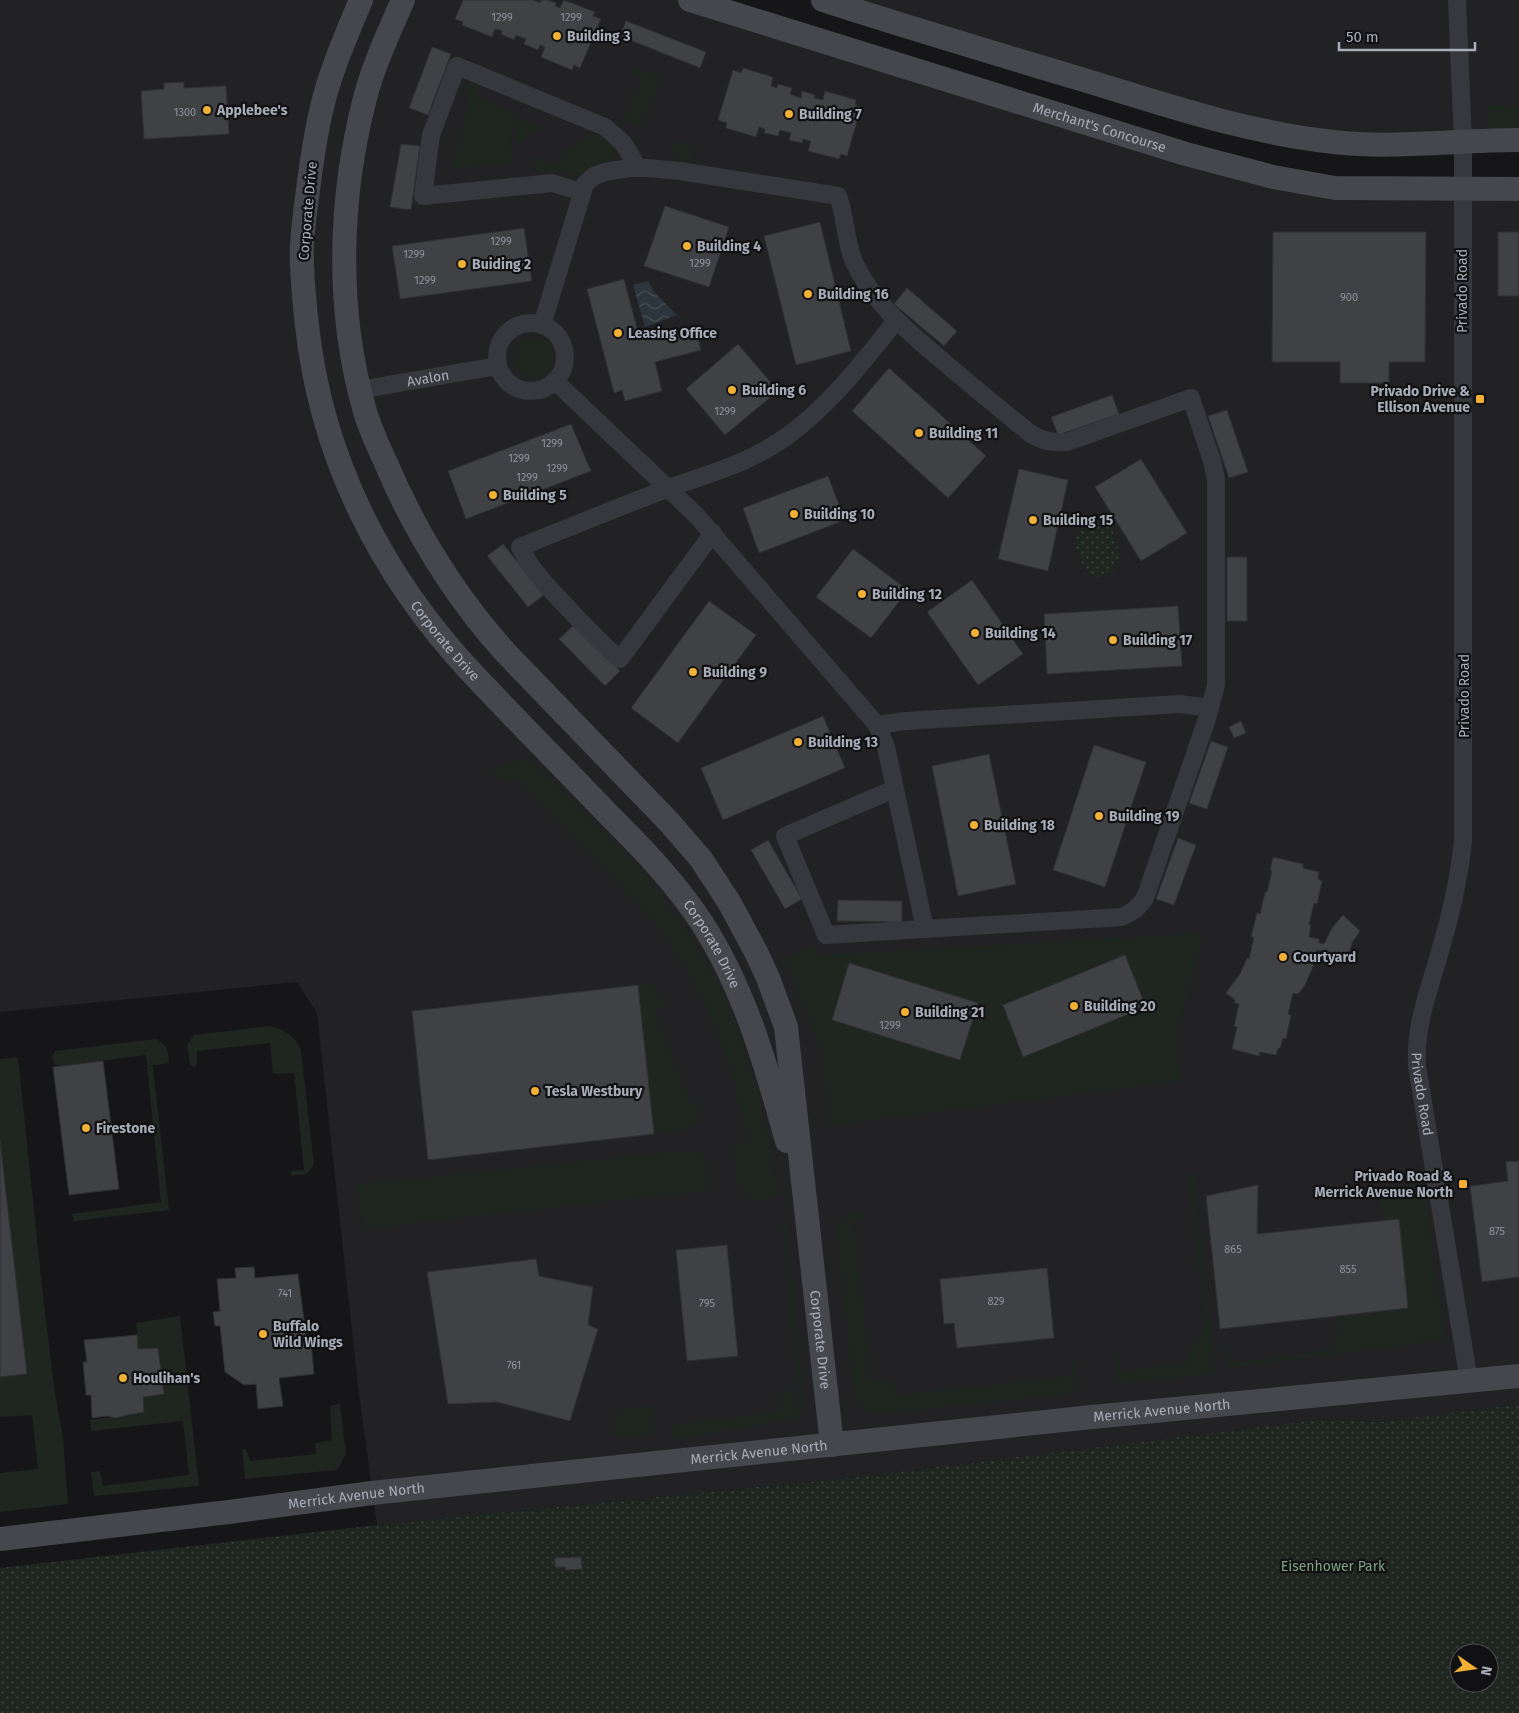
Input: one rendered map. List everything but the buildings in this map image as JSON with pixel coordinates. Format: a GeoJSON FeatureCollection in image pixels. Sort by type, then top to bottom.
{"type":"FeatureCollection","features":[{"type":"Feature","properties":{"kind":"main road","name":"Corporate Drive"},"geometry":{"type":"LineString","coordinates":[[361,0],[328,86],[316,138],[308,186],[302,247],[304,297],[312,371],[339,463],[380,551],[413,603],[430,625],[472,674],[516,717],[654,861],[703,925],[729,973],[763,1053],[806,1205]]}},
{"type":"Feature","properties":{"kind":"main road","name":"Corporate Drive"},"geometry":{"type":"LineString","coordinates":[[403,0],[378,59],[365,98],[355,141],[346,199],[344,231],[345,273],[350,339],[360,390],[370,426],[392,479],[434,560],[485,630],[524,673],[686,840],[729,902],[768,978],[786,1027],[832,1445]]}},
{"type":"Feature","properties":{"kind":"main road","name":"Merchant's Concourse"},"geometry":{"type":"LineString","coordinates":[[690,0],[1186,154],[1273,177],[1335,188],[1519,189]]}},
{"type":"Feature","properties":{"kind":"main road"},"geometry":{"type":"LineString","coordinates":[[824,0],[1186,112],[1280,135],[1336,142],[1433,144],[1519,140]]}},
{"type":"Feature","properties":{"kind":"main road"},"geometry":{"type":"LineString","coordinates":[[516,717],[521,712],[526,699],[524,673]]}},
{"type":"Feature","properties":{"kind":"main road","name":"Merrick Avenue North"},"geometry":{"type":"LineString","coordinates":[[0,1539],[372,1493],[1118,1415],[1519,1376]]}},
{"type":"Feature","properties":{"kind":"street","name":"Privado Road"},"geometry":{"type":"LineString","coordinates":[[1457,0],[1462,142],[1463,842],[1447,924],[1419,1024],[1416,1066],[1469,1381]]}},
{"type":"Feature","properties":{"kind":"street"},"geometry":{"type":"LineString","coordinates":[[582,192],[552,182],[423,196],[431,135],[456,66],[605,127],[623,143],[638,168]]}},
{"type":"Feature","properties":{"kind":"street"},"geometry":{"type":"LineString","coordinates":[[542,325],[585,184],[598,174],[612,171],[638,168],[680,171],[838,196],[854,261],[871,292],[896,321],[1032,436],[1046,441],[1067,442],[1191,398],[1216,479],[1217,675],[1210,709],[1145,898],[1135,910],[1121,917],[826,935],[785,836],[894,789]]}},
{"type":"Feature","properties":{"kind":"street"},"geometry":{"type":"LineString","coordinates":[[713,533],[620,659],[597,639],[538,575],[520,547],[756,456],[790,434],[835,394],[896,321]]}},
{"type":"Feature","properties":{"kind":"street"},"geometry":{"type":"LineString","coordinates":[[534,323],[542,325],[554,332],[563,345],[565,352],[563,366],[555,381],[541,390],[524,391],[510,385],[505,380],[497,366],[497,352],[500,343],[514,327],[534,323]]}},
{"type":"Feature","properties":{"kind":"street","name":"Avalon"},"geometry":{"type":"LineString","coordinates":[[360,390],[497,366]]}},
{"type":"Feature","properties":{"kind":"street"},"geometry":{"type":"LineString","coordinates":[[555,381],[669,488],[713,533],[877,725],[886,747],[925,929]]}},
{"type":"Feature","properties":{"kind":"street"},"geometry":{"type":"LineString","coordinates":[[877,725],[906,721],[1180,704],[1210,709]]}},
{"type":"Feature","properties":{"kind":"shaded area"},"geometry":{"type":"Polygon","coordinates":[[[0,0],[690,0],[1273,177],[1519,189],[1519,1404],[1380,1422],[1335,1419],[1306,1421],[857,1477],[377,1525],[359,1394],[317,1013],[297,982],[0,1012],[0,0]]]}},
{"type":"Feature","properties":{"kind":"shaded area"},"geometry":{"type":"Polygon","coordinates":[[[823,0],[1519,0],[1519,140],[1336,143],[823,0]]]}},
{"type":"Feature","properties":{"kind":"green space"},"geometry":{"type":"Polygon","coordinates":[[[634,66],[661,77],[642,127],[624,120],[641,78],[631,74],[634,66]]]}},
{"type":"Feature","properties":{"kind":"green space"},"geometry":{"type":"Polygon","coordinates":[[[470,83],[482,85],[477,98],[516,114],[510,139],[514,163],[451,169],[470,99],[465,93],[470,83]]]}},
{"type":"Feature","properties":{"kind":"green space"},"geometry":{"type":"Polygon","coordinates":[[[1519,105],[1519,129],[1489,131],[1488,106],[1519,105]]]}},
{"type":"Feature","properties":{"kind":"green space"},"geometry":{"type":"Polygon","coordinates":[[[519,119],[540,127],[517,145],[516,126],[519,119]]]}},
{"type":"Feature","properties":{"kind":"green space"},"geometry":{"type":"Polygon","coordinates":[[[592,132],[614,143],[615,151],[612,158],[576,177],[560,172],[539,173],[534,165],[534,161],[539,155],[550,165],[592,132]]]}},
{"type":"Feature","properties":{"kind":"green space"},"geometry":{"type":"Polygon","coordinates":[[[687,142],[693,148],[690,161],[675,158],[671,145],[687,142]]]}},
{"type":"Feature","properties":{"kind":"green space"},"geometry":{"type":"Polygon","coordinates":[[[538,337],[545,340],[551,346],[554,357],[553,365],[545,374],[538,377],[530,377],[523,374],[515,365],[514,353],[517,346],[526,338],[538,337]]]}},
{"type":"Feature","properties":{"kind":"green space"},"geometry":{"type":"Polygon","coordinates":[[[1092,520],[1108,526],[1117,544],[1119,556],[1117,565],[1115,569],[1105,576],[1095,576],[1087,570],[1080,560],[1076,548],[1076,536],[1081,526],[1092,520]]]}},
{"type":"Feature","properties":{"kind":"green space"},"geometry":{"type":"Polygon","coordinates":[[[528,758],[647,874],[672,913],[693,940],[727,1000],[740,1036],[761,1104],[779,1193],[759,1202],[748,1199],[735,1179],[733,1147],[748,1142],[729,1063],[702,998],[658,927],[516,778],[507,785],[488,770],[528,758]]]}},
{"type":"Feature","properties":{"kind":"green space"},"geometry":{"type":"Polygon","coordinates":[[[1204,933],[1176,1038],[1181,1081],[836,1125],[827,1128],[823,1056],[784,959],[815,943],[821,955],[1204,933]]]}},
{"type":"Feature","properties":{"kind":"green space"},"geometry":{"type":"Polygon","coordinates":[[[653,984],[666,1005],[656,1012],[691,1104],[701,1103],[702,1108],[696,1120],[687,1128],[674,1132],[654,1134],[638,985],[653,984]]]}},
{"type":"Feature","properties":{"kind":"green space"},"geometry":{"type":"Polygon","coordinates":[[[270,1026],[289,1034],[296,1041],[301,1051],[314,1165],[307,1174],[291,1176],[291,1171],[304,1170],[294,1073],[273,1073],[270,1043],[197,1051],[197,1065],[194,1067],[190,1065],[187,1045],[194,1035],[270,1026]]]}},
{"type":"Feature","properties":{"kind":"green space"},"geometry":{"type":"Polygon","coordinates":[[[156,1039],[167,1048],[169,1063],[149,1066],[153,1067],[169,1210],[74,1221],[72,1214],[161,1202],[146,1055],[60,1066],[55,1064],[52,1057],[55,1051],[156,1039]]]}},
{"type":"Feature","properties":{"kind":"green space"},"geometry":{"type":"Polygon","coordinates":[[[18,1057],[43,1296],[55,1393],[63,1437],[68,1504],[0,1512],[0,1473],[38,1469],[32,1415],[0,1417],[0,1377],[27,1374],[0,1141],[0,1059],[18,1057]]]}},
{"type":"Feature","properties":{"kind":"green space"},"geometry":{"type":"Polygon","coordinates":[[[693,1150],[707,1161],[712,1190],[363,1229],[355,1184],[693,1150]]]}},
{"type":"Feature","properties":{"kind":"green space"},"geometry":{"type":"Polygon","coordinates":[[[1194,1172],[1215,1374],[1118,1384],[1115,1355],[1120,1355],[1122,1370],[1189,1363],[1188,1349],[1196,1342],[1204,1330],[1188,1173],[1194,1172]]]}},
{"type":"Feature","properties":{"kind":"green space"},"geometry":{"type":"Polygon","coordinates":[[[1424,1183],[1444,1340],[1228,1369],[1225,1348],[1230,1347],[1232,1363],[1334,1349],[1333,1336],[1338,1335],[1336,1317],[1407,1308],[1383,1222],[1379,1189],[1424,1183]]]}},
{"type":"Feature","properties":{"kind":"green space"},"geometry":{"type":"Polygon","coordinates":[[[854,1211],[865,1211],[867,1220],[854,1222],[872,1382],[894,1380],[896,1395],[1072,1376],[1070,1359],[1075,1359],[1078,1393],[871,1415],[860,1408],[854,1397],[836,1230],[842,1218],[854,1211]]]}},
{"type":"Feature","properties":{"kind":"green space"},"geometry":{"type":"Polygon","coordinates":[[[781,1221],[786,1221],[804,1405],[803,1412],[798,1419],[674,1440],[673,1424],[779,1411],[778,1392],[797,1391],[798,1414],[801,1411],[781,1221]]]}},
{"type":"Feature","properties":{"kind":"green space"},"geometry":{"type":"Polygon","coordinates":[[[180,1316],[199,1486],[94,1496],[91,1472],[100,1471],[103,1486],[189,1475],[183,1421],[91,1431],[90,1420],[144,1412],[143,1397],[164,1394],[158,1348],[138,1349],[136,1323],[180,1316]]]}},
{"type":"Feature","properties":{"kind":"green space"},"geometry":{"type":"Polygon","coordinates":[[[340,1404],[346,1454],[337,1470],[245,1479],[242,1449],[246,1449],[250,1461],[316,1454],[315,1443],[332,1440],[330,1406],[340,1404]]]}},
{"type":"Feature","properties":{"kind":"green space","name":"Eisenhower Park"},"geometry":{"type":"Polygon","coordinates":[[[1519,1404],[1519,1713],[0,1713],[0,1568],[377,1525],[857,1477],[1306,1421],[1335,1419],[1380,1422],[1519,1404]]]}},
{"type":"Feature","properties":{"kind":"green space"},"geometry":{"type":"Polygon","coordinates":[[[652,1406],[655,1435],[613,1438],[614,1417],[620,1409],[652,1406]]]}},
{"type":"Feature","properties":{"kind":"water"},"geometry":{"type":"Polygon","coordinates":[[[648,281],[654,292],[677,315],[645,327],[633,285],[648,281]]]}},
{"type":"Feature","properties":{"kind":"place","name":"Building 3"},"geometry":{"type":"Point","coordinates":[557,36]}},
{"type":"Feature","properties":{"kind":"place","name":"Applebee's"},"geometry":{"type":"Point","coordinates":[207,110]}},
{"type":"Feature","properties":{"kind":"place","name":"Building 7"},"geometry":{"type":"Point","coordinates":[789,114]}},
{"type":"Feature","properties":{"kind":"place","name":"Building 4"},"geometry":{"type":"Point","coordinates":[687,246]}},
{"type":"Feature","properties":{"kind":"place","name":"Buiding 2"},"geometry":{"type":"Point","coordinates":[462,264]}},
{"type":"Feature","properties":{"kind":"place","name":"Building 16"},"geometry":{"type":"Point","coordinates":[808,294]}},
{"type":"Feature","properties":{"kind":"place","name":"Leasing Office"},"geometry":{"type":"Point","coordinates":[618,333]}},
{"type":"Feature","properties":{"kind":"place","name":"Building 6"},"geometry":{"type":"Point","coordinates":[732,390]}},
{"type":"Feature","properties":{"kind":"place","name":"Privado Drive & Ellison Avenue"},"geometry":{"type":"Point","coordinates":[1480,399]}},
{"type":"Feature","properties":{"kind":"place","name":"Building 11"},"geometry":{"type":"Point","coordinates":[919,433]}},
{"type":"Feature","properties":{"kind":"place","name":"Building 5"},"geometry":{"type":"Point","coordinates":[493,495]}},
{"type":"Feature","properties":{"kind":"place","name":"Building 10"},"geometry":{"type":"Point","coordinates":[794,514]}},
{"type":"Feature","properties":{"kind":"place","name":"Building 15"},"geometry":{"type":"Point","coordinates":[1033,520]}},
{"type":"Feature","properties":{"kind":"place","name":"Building 12"},"geometry":{"type":"Point","coordinates":[862,594]}},
{"type":"Feature","properties":{"kind":"place","name":"Building 14"},"geometry":{"type":"Point","coordinates":[975,633]}},
{"type":"Feature","properties":{"kind":"place","name":"Building 17"},"geometry":{"type":"Point","coordinates":[1113,640]}},
{"type":"Feature","properties":{"kind":"place","name":"Building 9"},"geometry":{"type":"Point","coordinates":[693,672]}},
{"type":"Feature","properties":{"kind":"place","name":"Building 13"},"geometry":{"type":"Point","coordinates":[798,742]}},
{"type":"Feature","properties":{"kind":"place","name":"Building 19"},"geometry":{"type":"Point","coordinates":[1099,816]}},
{"type":"Feature","properties":{"kind":"place","name":"Building 18"},"geometry":{"type":"Point","coordinates":[974,825]}},
{"type":"Feature","properties":{"kind":"place","name":"Courtyard"},"geometry":{"type":"Point","coordinates":[1283,957]}},
{"type":"Feature","properties":{"kind":"place","name":"Building 20"},"geometry":{"type":"Point","coordinates":[1074,1006]}},
{"type":"Feature","properties":{"kind":"place","name":"Building 21"},"geometry":{"type":"Point","coordinates":[905,1012]}},
{"type":"Feature","properties":{"kind":"place","name":"Tesla Westbury"},"geometry":{"type":"Point","coordinates":[535,1091]}},
{"type":"Feature","properties":{"kind":"place","name":"Firestone"},"geometry":{"type":"Point","coordinates":[86,1128]}},
{"type":"Feature","properties":{"kind":"place","name":"Privado Road & Merrick Avenue North"},"geometry":{"type":"Point","coordinates":[1463,1184]}},
{"type":"Feature","properties":{"kind":"place","name":"Buffalo Wild Wings"},"geometry":{"type":"Point","coordinates":[263,1334]}},
{"type":"Feature","properties":{"kind":"place","name":"Houlihan's"},"geometry":{"type":"Point","coordinates":[123,1378]}}]}
